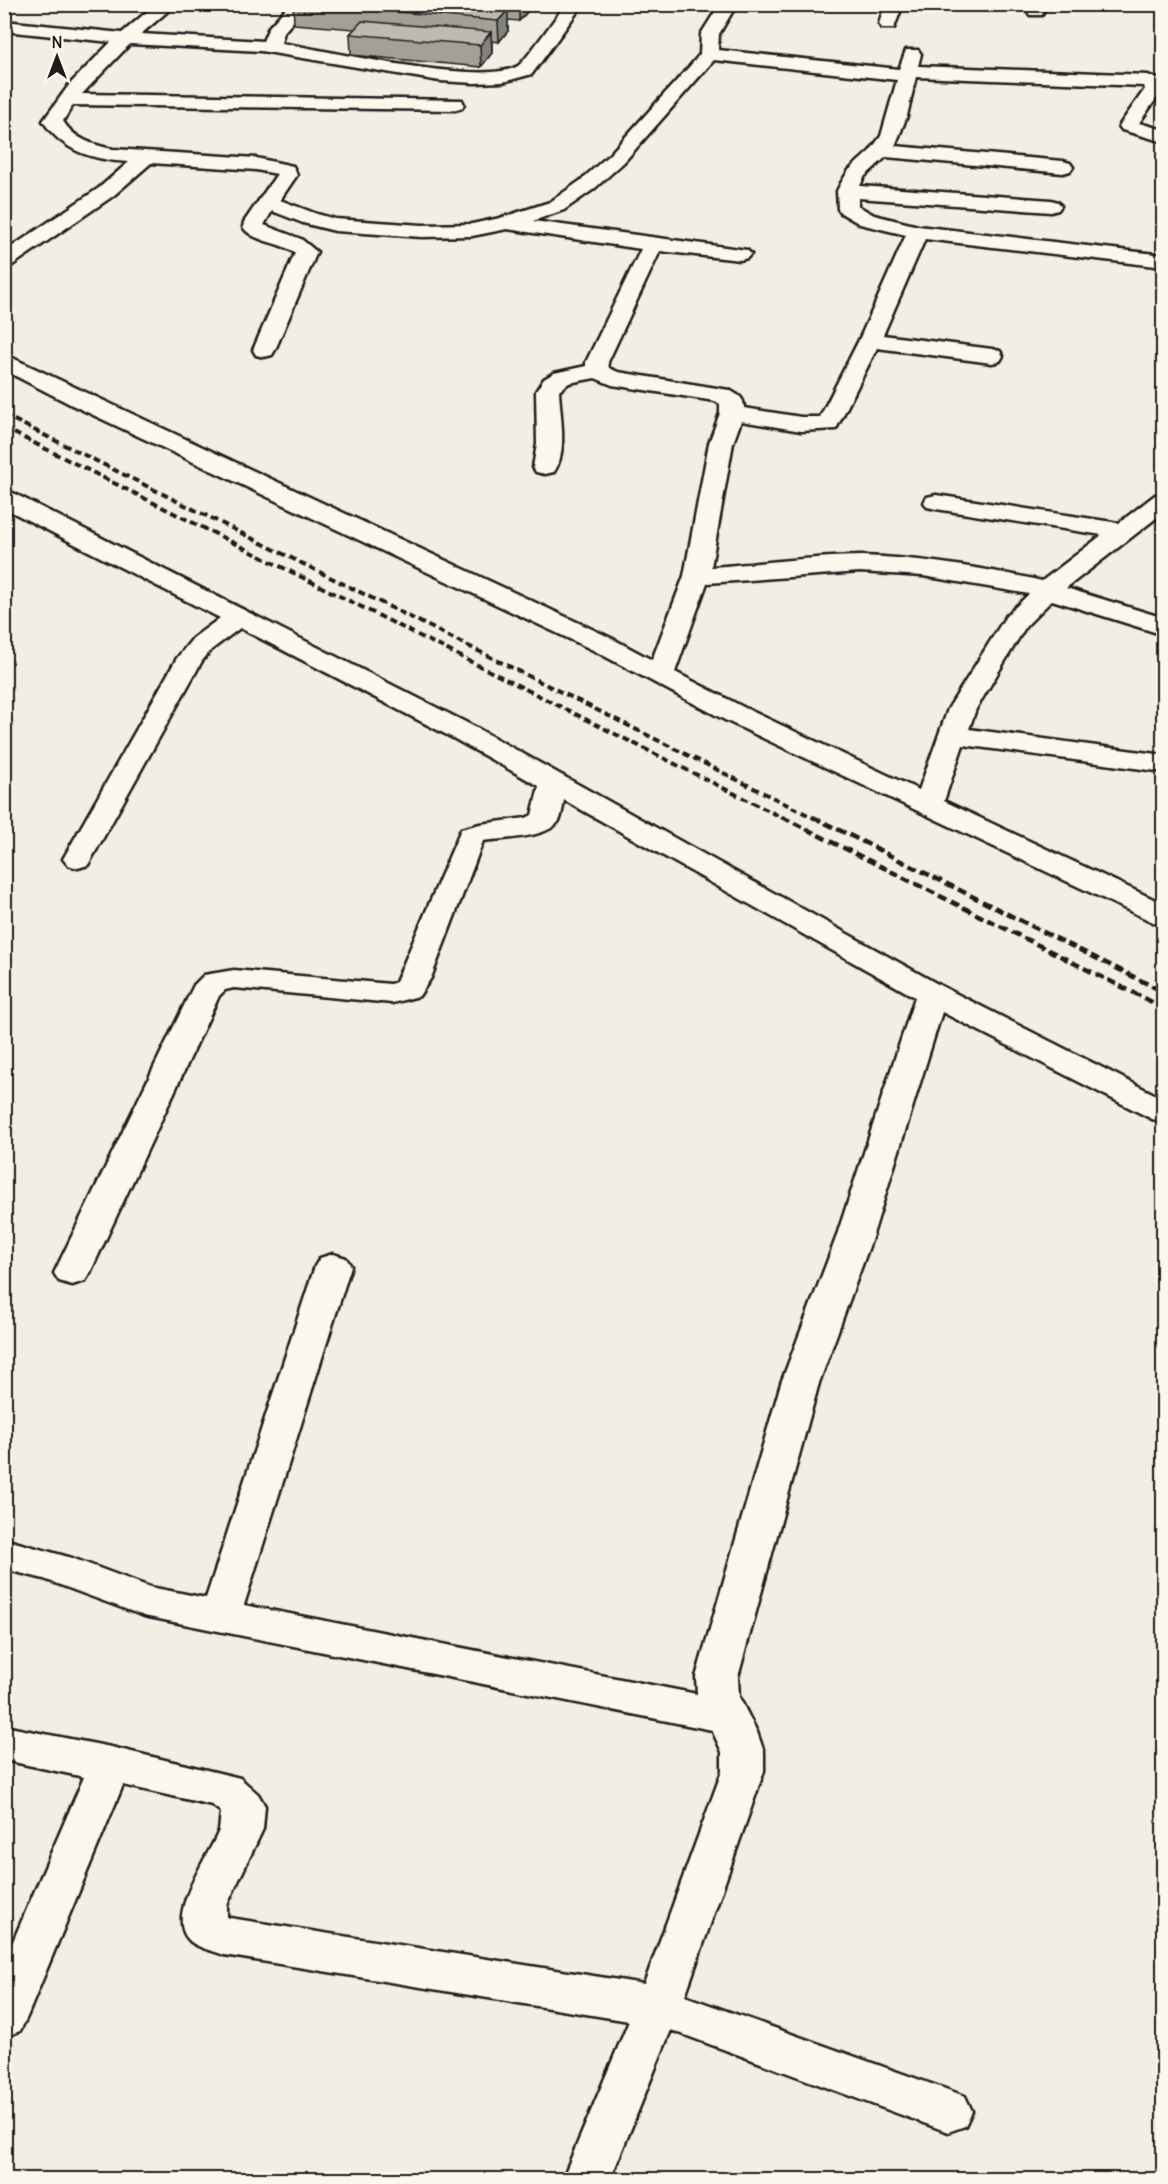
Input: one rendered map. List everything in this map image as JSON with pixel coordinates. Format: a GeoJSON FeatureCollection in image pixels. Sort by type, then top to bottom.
{"type":"FeatureCollection","features":[{"type":"Feature","properties":{"kind":"street"},"geometry":{"type":"LineString","coordinates":[[168,4],[124,38],[68,99],[53,121],[59,133],[74,145],[113,155],[256,164],[286,170],[287,175],[253,227],[261,233],[300,246],[306,252],[264,350]]}},
{"type":"Feature","properties":{"kind":"street"},"geometry":{"type":"LineString","coordinates":[[271,46],[274,31],[300,4]]}},
{"type":"Feature","properties":{"kind":"street"},"geometry":{"type":"LineString","coordinates":[[7,26],[124,38],[271,46],[432,74],[513,76],[525,70],[575,4]]}},
{"type":"Feature","properties":{"kind":"street"},"geometry":{"type":"LineString","coordinates":[[268,202],[310,219],[346,226],[422,231],[472,230],[505,223],[557,206],[587,185],[636,138],[710,54],[710,34],[729,4]]}},
{"type":"Feature","properties":{"kind":"street"},"geometry":{"type":"LineString","coordinates":[[888,24],[894,4]]}},
{"type":"Feature","properties":{"kind":"street"},"geometry":{"type":"LineString","coordinates":[[7,26],[32,10]]}},
{"type":"Feature","properties":{"kind":"street"},"geometry":{"type":"LineString","coordinates":[[710,54],[1148,81],[1154,84],[1154,89],[1129,126],[1164,136]]}},
{"type":"Feature","properties":{"kind":"street"},"geometry":{"type":"LineString","coordinates":[[909,67],[892,135],[883,151],[862,167],[853,178],[847,191],[848,209],[867,220],[918,232],[1164,261]]}},
{"type":"Feature","properties":{"kind":"street"},"geometry":{"type":"LineString","coordinates":[[68,99],[455,104]]}},
{"type":"Feature","properties":{"kind":"street"},"geometry":{"type":"LineString","coordinates":[[883,151],[1063,167]]}},
{"type":"Feature","properties":{"kind":"street"},"geometry":{"type":"LineString","coordinates":[[4,262],[106,192],[146,157]]}},
{"type":"Feature","properties":{"kind":"street"},"geometry":{"type":"LineString","coordinates":[[847,191],[1051,206]]}},
{"type":"Feature","properties":{"kind":"street"},"geometry":{"type":"LineString","coordinates":[[505,223],[740,254]]}},
{"type":"Feature","properties":{"kind":"street"},"geometry":{"type":"LineString","coordinates":[[732,413],[801,424],[828,424],[870,340],[918,232]]}},
{"type":"Feature","properties":{"kind":"street"},"geometry":{"type":"LineString","coordinates":[[598,371],[597,362],[653,244]]}},
{"type":"Feature","properties":{"kind":"street"},"geometry":{"type":"LineString","coordinates":[[870,340],[992,356]]}},
{"type":"Feature","properties":{"kind":"street"},"geometry":{"type":"LineString","coordinates":[[4,361],[80,400],[602,645],[735,714],[1164,916]]}},
{"type":"Feature","properties":{"kind":"street"},"geometry":{"type":"LineString","coordinates":[[545,467],[549,444],[547,391],[552,384],[562,378],[598,371],[612,378],[721,395],[732,401],[732,413],[721,443],[697,576],[660,675]]}},
{"type":"Feature","properties":{"kind":"street"},"geometry":{"type":"LineString","coordinates":[[4,498],[463,732],[932,994],[1164,1112]]}},
{"type":"Feature","properties":{"kind":"street"},"geometry":{"type":"LineString","coordinates":[[928,806],[962,709],[1015,622],[1047,590],[1164,500]]}},
{"type":"Feature","properties":{"kind":"street"},"geometry":{"type":"LineString","coordinates":[[936,502],[1123,531]]}},
{"type":"Feature","properties":{"kind":"street"},"geometry":{"type":"LineString","coordinates":[[697,576],[860,564],[962,573],[1047,590],[1164,627]]}},
{"type":"Feature","properties":{"kind":"street"},"geometry":{"type":"LineString","coordinates":[[78,859],[190,658],[202,644],[238,617]]}},
{"type":"Feature","properties":{"kind":"street"},"geometry":{"type":"LineString","coordinates":[[953,735],[1164,764]]}},
{"type":"Feature","properties":{"kind":"street"},"geometry":{"type":"LineString","coordinates":[[72,1273],[205,992],[215,982],[234,979],[392,994],[408,989],[415,978],[471,835],[484,830],[520,830],[536,826],[545,819],[554,783]]}},
{"type":"Feature","properties":{"kind":"street"},"geometry":{"type":"LineString","coordinates":[[586,2180],[658,2006],[743,1771],[743,1752],[736,1732],[725,1716],[718,1697],[717,1677],[782,1444],[817,1333],[853,1241],[932,994]]}},
{"type":"Feature","properties":{"kind":"street"},"geometry":{"type":"LineString","coordinates":[[220,1617],[333,1266]]}},
{"type":"Feature","properties":{"kind":"street"},"geometry":{"type":"LineString","coordinates":[[4,1554],[32,1559],[63,1569],[144,1601],[725,1716]]}},
{"type":"Feature","properties":{"kind":"street"},"geometry":{"type":"LineString","coordinates":[[4,1743],[225,1790],[243,1806],[241,1829],[205,1905],[205,1927],[224,1936],[658,2006],[948,2111]]}},
{"type":"Feature","properties":{"kind":"street"},"geometry":{"type":"LineString","coordinates":[[4,2017],[111,1764]]}},
{"type":"Feature","properties":{"kind":"building"},"geometry":{"type":"Polygon","coordinates":[[[310,4],[445,4],[508,10],[498,21],[310,4]]]}},
{"type":"Feature","properties":{"kind":"building"},"geometry":{"type":"Polygon","coordinates":[[[362,21],[491,32],[480,45],[350,34],[362,21]]]}},
{"type":"Feature","properties":{"kind":"railway"},"geometry":{"type":"LineString","coordinates":[[4,415],[816,819]]}},
{"type":"Feature","properties":{"kind":"railway"},"geometry":{"type":"LineString","coordinates":[[4,428],[785,819]]}},
{"type":"Feature","properties":{"kind":"railway"},"geometry":{"type":"LineString","coordinates":[[782,817],[1164,1008]]}},
{"type":"Feature","properties":{"kind":"railway"},"geometry":{"type":"LineString","coordinates":[[813,817],[1164,992]]}}]}
